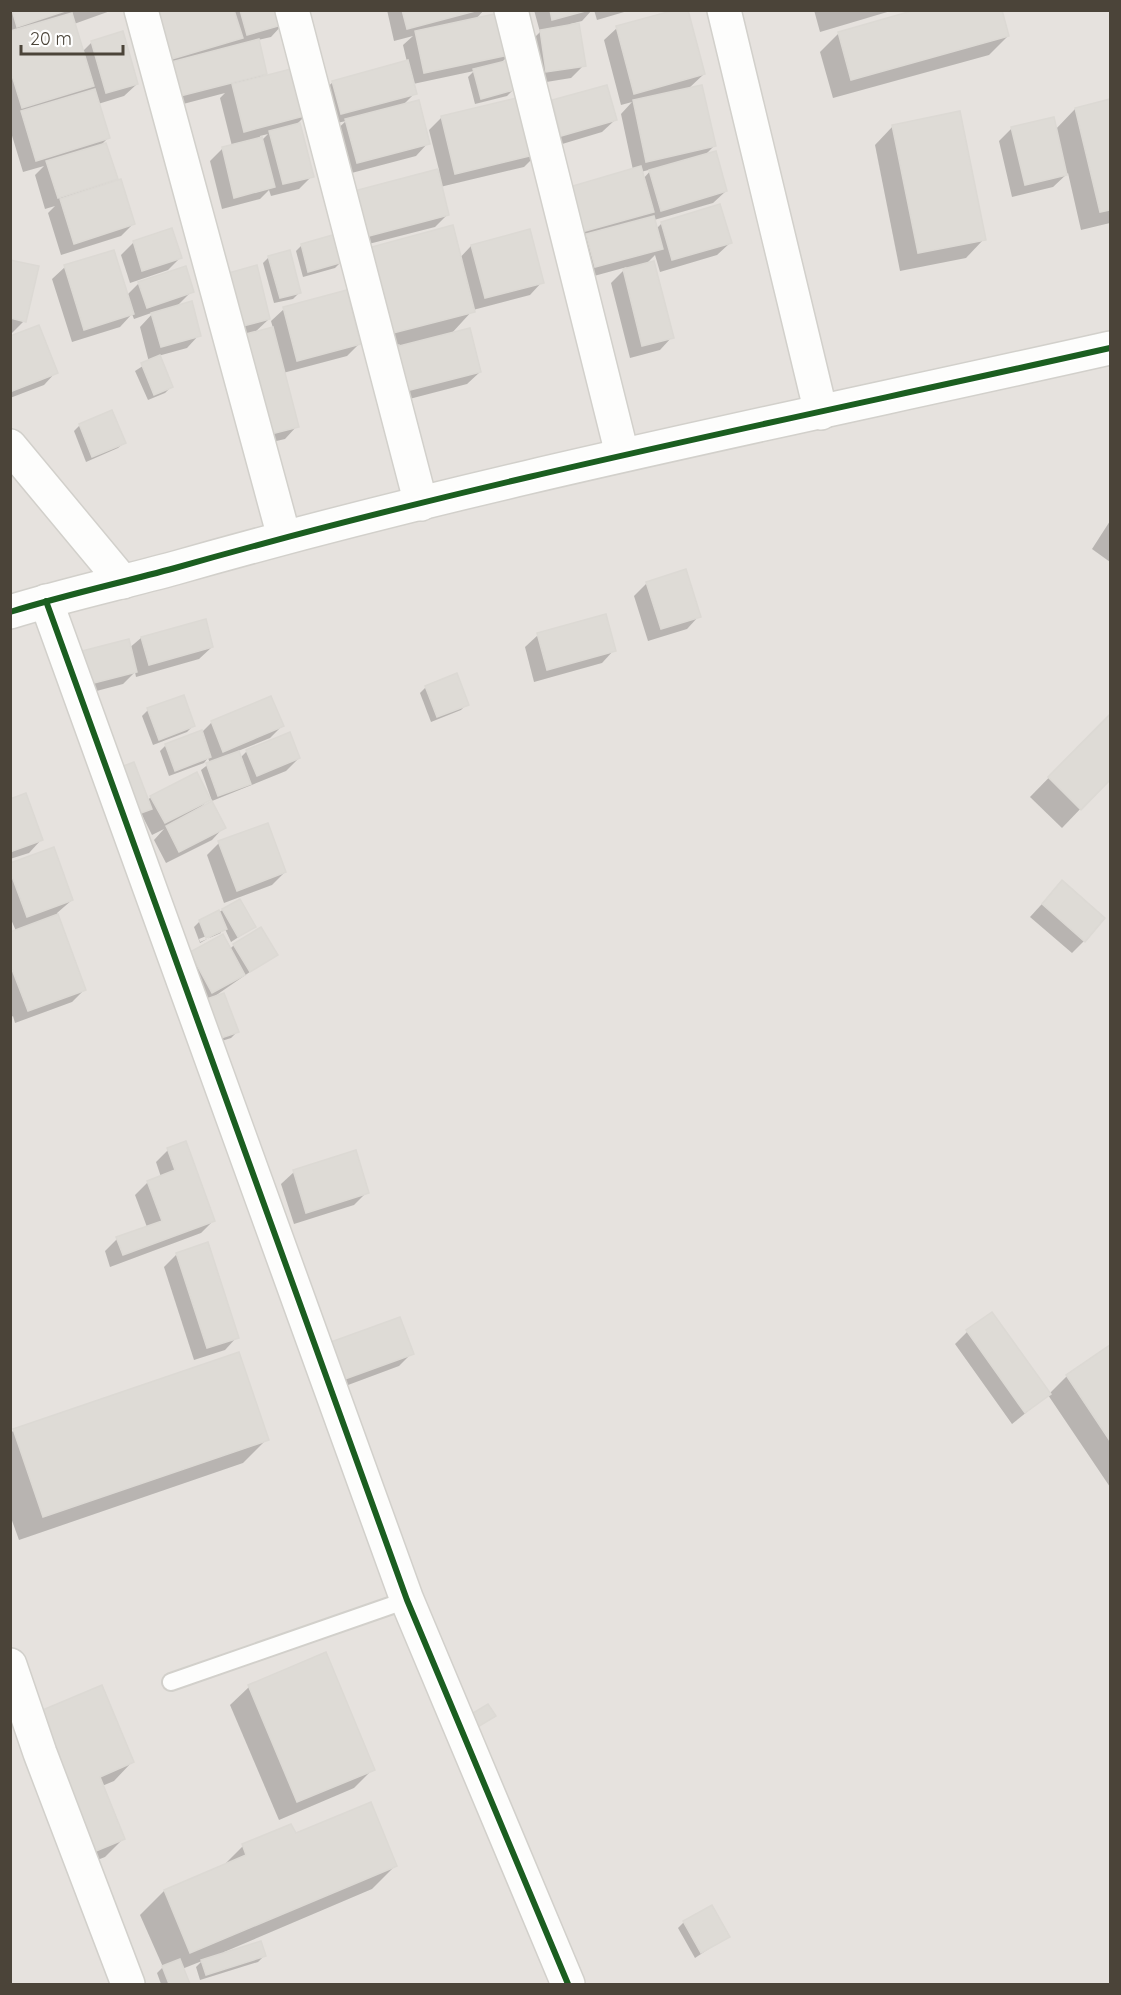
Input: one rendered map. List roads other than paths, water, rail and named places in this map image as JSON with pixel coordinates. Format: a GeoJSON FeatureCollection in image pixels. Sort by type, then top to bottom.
{"type":"FeatureCollection","features":[{"type":"Feature","properties":{"kind":"street"},"geometry":{"type":"LineString","coordinates":[[141,10],[284,537]]}},
{"type":"Feature","properties":{"kind":"street"},"geometry":{"type":"LineString","coordinates":[[292,10],[421,504]]}},
{"type":"Feature","properties":{"kind":"street"},"geometry":{"type":"LineString","coordinates":[[511,10],[622,454]]}},
{"type":"Feature","properties":{"kind":"street"},"geometry":{"type":"LineString","coordinates":[[724,10],[821,413]]}},
{"type":"Feature","properties":{"kind":"street"},"geometry":{"type":"LineString","coordinates":[[10,612],[284,537],[622,454],[821,413],[1110,348]]}},
{"type":"Feature","properties":{"kind":"street"},"geometry":{"type":"LineString","coordinates":[[10,446],[123,582]]}},
{"type":"Feature","properties":{"kind":"street"},"geometry":{"type":"LineString","coordinates":[[46,601],[407,1600],[568,1984]]}},
{"type":"Feature","properties":{"kind":"street"},"geometry":{"type":"LineString","coordinates":[[10,1665],[40,1753],[128,1984]]}},
{"type":"Feature","properties":{"kind":"lane"},"geometry":{"type":"LineString","coordinates":[[171,1682],[407,1600]]}}]}
